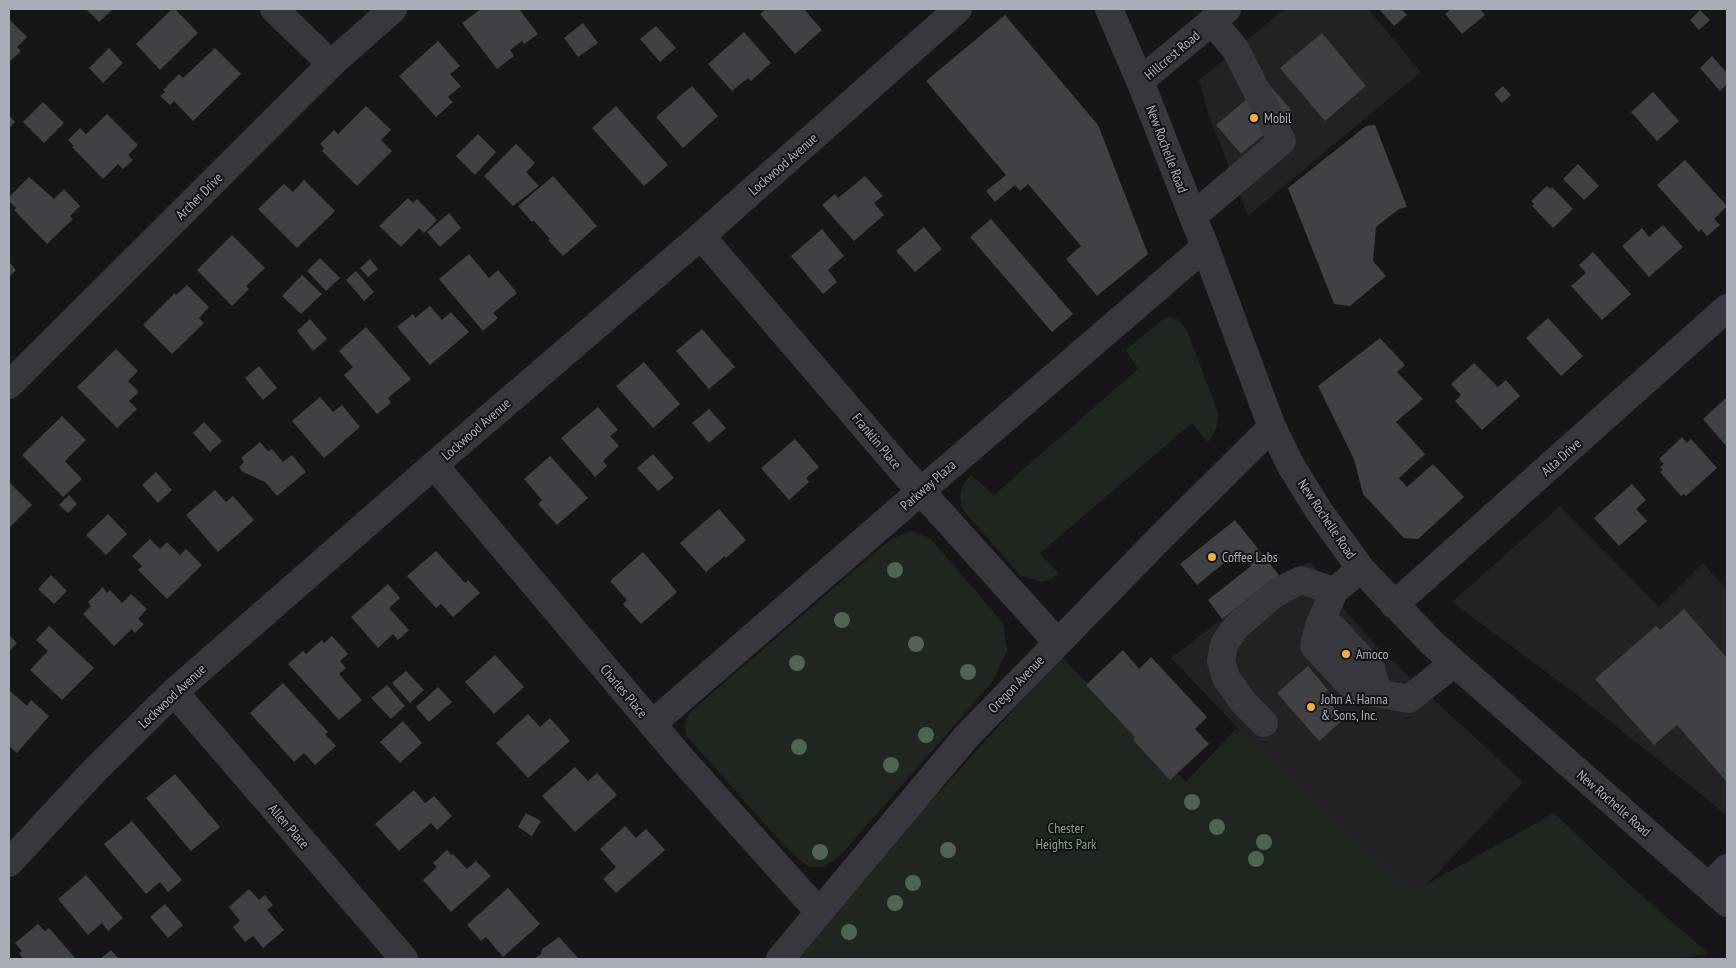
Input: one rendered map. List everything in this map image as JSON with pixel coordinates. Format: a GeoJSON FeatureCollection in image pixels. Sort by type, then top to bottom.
{"type":"FeatureCollection","features":[{"type":"Feature","properties":{"kind":"street"},"geometry":{"type":"LineString","coordinates":[[274,9],[331,64]]}},
{"type":"Feature","properties":{"kind":"street","name":"Archer Drive"},"geometry":{"type":"LineString","coordinates":[[9,385],[331,64],[392,9]]}},
{"type":"Feature","properties":{"kind":"street","name":"Lockwood Avenue"},"geometry":{"type":"LineString","coordinates":[[9,863],[94,771],[174,692],[434,465],[701,236],[958,9]]}},
{"type":"Feature","properties":{"kind":"street","name":"New Rochelle Road"},"geometry":{"type":"LineString","coordinates":[[1109,9],[1140,81],[1206,247],[1272,427],[1291,466],[1319,511],[1361,569],[1432,644],[1721,886]]}},
{"type":"Feature","properties":{"kind":"street"},"geometry":{"type":"LineString","coordinates":[[1193,216],[1282,141],[1220,15]]}},
{"type":"Feature","properties":{"kind":"street","name":"Hillcrest Road"},"geometry":{"type":"LineString","coordinates":[[1140,81],[1220,15]]}},
{"type":"Feature","properties":{"kind":"street","name":"Franklin Place"},"geometry":{"type":"LineString","coordinates":[[701,236],[921,491],[1057,642]]}},
{"type":"Feature","properties":{"kind":"street","name":"Parkway Plaza"},"geometry":{"type":"LineString","coordinates":[[652,724],[1206,247]]}},
{"type":"Feature","properties":{"kind":"street","name":"Alta Drive"},"geometry":{"type":"LineString","coordinates":[[1394,605],[1727,308]]}},
{"type":"Feature","properties":{"kind":"street","name":"Oregon Avenue"},"geometry":{"type":"LineString","coordinates":[[780,959],[966,736],[1272,427]]}},
{"type":"Feature","properties":{"kind":"street","name":"Charles Place"},"geometry":{"type":"LineString","coordinates":[[434,465],[652,724],[819,912]]}},
{"type":"Feature","properties":{"kind":"street"},"geometry":{"type":"LineString","coordinates":[[1361,569],[1334,591],[1319,626],[1314,646],[1354,689],[1409,699],[1454,663]]}},
{"type":"Feature","properties":{"kind":"street"},"geometry":{"type":"LineString","coordinates":[[1264,722],[1244,703],[1226,678],[1221,661],[1224,644],[1236,627],[1274,594],[1301,580],[1334,591]]}},
{"type":"Feature","properties":{"kind":"street","name":"Allen Place"},"geometry":{"type":"LineString","coordinates":[[174,692],[404,959]]}},
{"type":"Feature","properties":{"kind":"shaded area"},"geometry":{"type":"Polygon","coordinates":[[[1284,9],[1368,9],[1421,72],[1248,216],[1208,113],[1199,80],[1284,9]]]}},
{"type":"Feature","properties":{"kind":"shaded area"},"geometry":{"type":"Polygon","coordinates":[[[1560,506],[1659,607],[1703,563],[1727,590],[1727,810],[1724,813],[1576,694],[1452,602],[1560,506]]]}},
{"type":"Feature","properties":{"kind":"shaded area"},"geometry":{"type":"Polygon","coordinates":[[[1311,562],[1341,605],[1376,646],[1523,782],[1404,909],[1223,746],[1239,729],[1171,658],[1283,573],[1311,562]]]}},
{"type":"Feature","properties":{"kind":"green space"},"geometry":{"type":"Polygon","coordinates":[[[1170,317],[1177,319],[1187,330],[1218,413],[1217,425],[1213,435],[1208,442],[1192,423],[1040,553],[1059,574],[1051,580],[1041,582],[1020,575],[964,511],[960,496],[964,484],[971,475],[994,495],[1138,369],[1126,350],[1163,319],[1170,317]]]}},
{"type":"Feature","properties":{"kind":"green space"},"geometry":{"type":"Polygon","coordinates":[[[912,531],[931,539],[1003,623],[1007,651],[993,681],[840,856],[822,867],[809,867],[786,848],[686,735],[685,724],[689,713],[891,539],[912,531]]]}},
{"type":"Feature","properties":{"kind":"green space","name":"Chester Heights Park"},"geometry":{"type":"Polygon","coordinates":[[[1061,657],[1186,782],[1236,729],[1411,893],[1554,813],[1634,889],[1708,953],[1683,959],[794,959],[833,910],[1061,657]]]}},
{"type":"Feature","properties":{"kind":"building"},"geometry":{"type":"Polygon","coordinates":[[[86,9],[113,9],[99,22],[86,9]]]}},
{"type":"Feature","properties":{"kind":"building"},"geometry":{"type":"Polygon","coordinates":[[[172,9],[175,9],[198,33],[160,70],[136,44],[172,9]]]}},
{"type":"Feature","properties":{"kind":"building"},"geometry":{"type":"Polygon","coordinates":[[[481,9],[519,9],[538,34],[524,44],[522,41],[510,50],[514,56],[497,69],[462,23],[481,9]]]}},
{"type":"Feature","properties":{"kind":"building"},"geometry":{"type":"Polygon","coordinates":[[[766,9],[804,9],[822,30],[795,54],[760,14],[766,9]]]}},
{"type":"Feature","properties":{"kind":"building"},"geometry":{"type":"Polygon","coordinates":[[[1379,9],[1401,9],[1407,15],[1394,26],[1379,9]]]}},
{"type":"Feature","properties":{"kind":"building"},"geometry":{"type":"Polygon","coordinates":[[[1451,9],[1480,9],[1485,15],[1462,34],[1445,14],[1451,9]]]}},
{"type":"Feature","properties":{"kind":"building"},"geometry":{"type":"Polygon","coordinates":[[[1700,10],[1710,20],[1699,30],[1690,20],[1700,10]]]}},
{"type":"Feature","properties":{"kind":"building"},"geometry":{"type":"Polygon","coordinates":[[[1005,15],[1098,125],[1148,254],[1097,296],[1066,259],[1081,246],[1028,184],[1020,191],[1015,185],[995,202],[986,191],[1006,175],[926,81],[1005,15]]]}},
{"type":"Feature","properties":{"kind":"building"},"geometry":{"type":"Polygon","coordinates":[[[9,19],[27,37],[17,47],[21,51],[9,62],[9,19]]]}},
{"type":"Feature","properties":{"kind":"building"},"geometry":{"type":"Polygon","coordinates":[[[583,23],[598,43],[578,57],[564,38],[583,23]]]}},
{"type":"Feature","properties":{"kind":"building"},"geometry":{"type":"Polygon","coordinates":[[[656,26],[676,48],[660,62],[640,39],[656,26]]]}},
{"type":"Feature","properties":{"kind":"building"},"geometry":{"type":"Polygon","coordinates":[[[744,32],[771,63],[751,81],[748,78],[732,91],[708,64],[744,32]]]}},
{"type":"Feature","properties":{"kind":"building"},"geometry":{"type":"Polygon","coordinates":[[[1322,33],[1366,86],[1325,121],[1280,68],[1322,33]]]}},
{"type":"Feature","properties":{"kind":"building"},"geometry":{"type":"Polygon","coordinates":[[[438,41],[460,66],[450,74],[461,86],[448,97],[453,102],[436,117],[399,76],[438,41]]]}},
{"type":"Feature","properties":{"kind":"building"},"geometry":{"type":"Polygon","coordinates":[[[109,48],[123,63],[103,83],[89,68],[109,48]]]}},
{"type":"Feature","properties":{"kind":"building"},"geometry":{"type":"Polygon","coordinates":[[[215,48],[241,74],[193,121],[174,101],[170,105],[160,96],[165,92],[163,90],[179,74],[183,78],[215,48]]]}},
{"type":"Feature","properties":{"kind":"building"},"geometry":{"type":"Polygon","coordinates":[[[1712,56],[1727,73],[1727,84],[1720,91],[1700,68],[1712,56]]]}},
{"type":"Feature","properties":{"kind":"building"},"geometry":{"type":"Polygon","coordinates":[[[1267,82],[1292,111],[1241,154],[1216,125],[1267,82]]]}},
{"type":"Feature","properties":{"kind":"building"},"geometry":{"type":"Polygon","coordinates":[[[692,86],[718,116],[683,148],[656,117],[692,86]]]}},
{"type":"Feature","properties":{"kind":"building"},"geometry":{"type":"Polygon","coordinates":[[[1503,86],[1511,95],[1502,103],[1494,94],[1503,86]]]}},
{"type":"Feature","properties":{"kind":"building"},"geometry":{"type":"Polygon","coordinates":[[[1653,92],[1679,121],[1657,141],[1631,112],[1653,92]]]}},
{"type":"Feature","properties":{"kind":"building"},"geometry":{"type":"Polygon","coordinates":[[[43,102],[64,123],[44,143],[23,122],[43,102]]]}},
{"type":"Feature","properties":{"kind":"building"},"geometry":{"type":"Polygon","coordinates":[[[366,106],[391,130],[381,140],[392,151],[357,186],[322,151],[324,148],[320,144],[334,130],[338,134],[366,106]]]}},
{"type":"Feature","properties":{"kind":"building"},"geometry":{"type":"Polygon","coordinates":[[[616,106],[668,165],[644,186],[592,128],[616,106]]]}},
{"type":"Feature","properties":{"kind":"building"},"geometry":{"type":"Polygon","coordinates":[[[107,114],[138,145],[128,155],[133,160],[123,169],[118,164],[103,179],[72,147],[74,146],[68,140],[80,128],[86,134],[107,114]]]}},
{"type":"Feature","properties":{"kind":"building"},"geometry":{"type":"Polygon","coordinates":[[[9,115],[15,122],[9,128],[9,115]]]}},
{"type":"Feature","properties":{"kind":"building"},"geometry":{"type":"Polygon","coordinates":[[[1375,125],[1407,207],[1399,209],[1376,227],[1373,261],[1386,276],[1350,306],[1334,304],[1288,188],[1366,126],[1375,125]]]}},
{"type":"Feature","properties":{"kind":"building"},"geometry":{"type":"Polygon","coordinates":[[[478,134],[496,152],[475,175],[456,156],[478,134]]]}},
{"type":"Feature","properties":{"kind":"building"},"geometry":{"type":"Polygon","coordinates":[[[516,144],[535,163],[526,172],[539,186],[513,206],[484,176],[516,144]]]}},
{"type":"Feature","properties":{"kind":"building"},"geometry":{"type":"Polygon","coordinates":[[[1685,160],[1727,206],[1714,219],[1720,225],[1707,236],[1701,229],[1699,232],[1657,185],[1685,160]]]}},
{"type":"Feature","properties":{"kind":"building"},"geometry":{"type":"Polygon","coordinates":[[[1578,164],[1599,186],[1584,200],[1563,179],[1578,164]]]}},
{"type":"Feature","properties":{"kind":"building"},"geometry":{"type":"Polygon","coordinates":[[[553,176],[597,226],[563,256],[534,221],[532,222],[518,206],[553,176]]]}},
{"type":"Feature","properties":{"kind":"building"},"geometry":{"type":"Polygon","coordinates":[[[865,176],[883,196],[874,203],[884,215],[854,241],[822,205],[835,194],[838,198],[865,176]]]}},
{"type":"Feature","properties":{"kind":"building"},"geometry":{"type":"Polygon","coordinates":[[[29,177],[54,199],[64,189],[80,206],[70,216],[73,219],[47,244],[14,210],[16,208],[9,201],[9,197],[29,177]]]}},
{"type":"Feature","properties":{"kind":"building"},"geometry":{"type":"Polygon","coordinates":[[[304,180],[335,211],[297,248],[258,209],[284,184],[293,192],[304,180]]]}},
{"type":"Feature","properties":{"kind":"building"},"geometry":{"type":"Polygon","coordinates":[[[1547,186],[1550,189],[1552,187],[1573,209],[1553,228],[1532,206],[1534,204],[1531,201],[1547,186]]]}},
{"type":"Feature","properties":{"kind":"building"},"geometry":{"type":"Polygon","coordinates":[[[408,198],[413,203],[417,199],[437,220],[424,233],[419,228],[401,247],[379,226],[408,198]]]}},
{"type":"Feature","properties":{"kind":"building"},"geometry":{"type":"Polygon","coordinates":[[[449,213],[461,228],[440,247],[427,232],[449,213]]]}},
{"type":"Feature","properties":{"kind":"building"},"geometry":{"type":"Polygon","coordinates":[[[991,219],[1073,314],[1052,332],[970,237],[991,219]]]}},
{"type":"Feature","properties":{"kind":"building"},"geometry":{"type":"Polygon","coordinates":[[[1663,225],[1683,247],[1649,277],[1622,246],[1642,228],[1649,237],[1663,225]]]}},
{"type":"Feature","properties":{"kind":"building"},"geometry":{"type":"Polygon","coordinates":[[[924,227],[942,249],[915,272],[896,251],[924,227]]]}},
{"type":"Feature","properties":{"kind":"building"},"geometry":{"type":"Polygon","coordinates":[[[822,229],[844,256],[828,270],[837,282],[823,294],[791,256],[822,229]]]}},
{"type":"Feature","properties":{"kind":"building"},"geometry":{"type":"Polygon","coordinates":[[[232,235],[265,268],[246,286],[249,289],[232,306],[197,270],[232,235]]]}},
{"type":"Feature","properties":{"kind":"building"},"geometry":{"type":"Polygon","coordinates":[[[1593,252],[1631,294],[1602,320],[1571,286],[1586,273],[1579,265],[1593,252]]]}},
{"type":"Feature","properties":{"kind":"building"},"geometry":{"type":"Polygon","coordinates":[[[469,254],[489,278],[498,270],[517,293],[493,313],[498,318],[483,331],[439,279],[469,254]]]}},
{"type":"Feature","properties":{"kind":"building"},"geometry":{"type":"Polygon","coordinates":[[[320,258],[340,278],[326,291],[307,271],[320,258]]]}},
{"type":"Feature","properties":{"kind":"building"},"geometry":{"type":"Polygon","coordinates":[[[370,259],[378,269],[368,277],[360,268],[370,259]]]}},
{"type":"Feature","properties":{"kind":"building"},"geometry":{"type":"Polygon","coordinates":[[[9,262],[16,270],[9,277],[9,262]]]}},
{"type":"Feature","properties":{"kind":"building"},"geometry":{"type":"Polygon","coordinates":[[[356,271],[374,292],[364,301],[346,280],[356,271]]]}},
{"type":"Feature","properties":{"kind":"building"},"geometry":{"type":"Polygon","coordinates":[[[302,275],[322,294],[301,314],[282,296],[302,275]]]}},
{"type":"Feature","properties":{"kind":"building"},"geometry":{"type":"Polygon","coordinates":[[[187,285],[209,307],[199,318],[204,323],[172,354],[143,325],[175,293],[176,295],[187,285]]]}},
{"type":"Feature","properties":{"kind":"building"},"geometry":{"type":"Polygon","coordinates":[[[430,306],[442,320],[451,312],[469,332],[430,365],[397,327],[413,314],[415,318],[430,306]]]}},
{"type":"Feature","properties":{"kind":"building"},"geometry":{"type":"Polygon","coordinates":[[[1548,318],[1583,356],[1561,376],[1526,338],[1548,318]]]}},
{"type":"Feature","properties":{"kind":"building"},"geometry":{"type":"Polygon","coordinates":[[[310,319],[327,339],[313,351],[297,331],[310,319]]]}},
{"type":"Feature","properties":{"kind":"building"},"geometry":{"type":"Polygon","coordinates":[[[366,327],[411,379],[388,398],[391,403],[377,414],[344,375],[353,367],[339,351],[366,327]]]}},
{"type":"Feature","properties":{"kind":"building"},"geometry":{"type":"Polygon","coordinates":[[[702,329],[735,367],[709,389],[676,351],[702,329]]]}},
{"type":"Feature","properties":{"kind":"building"},"geometry":{"type":"Polygon","coordinates":[[[1380,338],[1405,365],[1397,372],[1423,399],[1396,422],[1425,454],[1399,478],[1407,487],[1433,464],[1464,497],[1418,539],[1404,538],[1363,494],[1354,459],[1318,386],[1380,338]]]}},
{"type":"Feature","properties":{"kind":"building"},"geometry":{"type":"Polygon","coordinates":[[[116,349],[138,371],[128,381],[139,392],[129,401],[137,409],[117,428],[77,387],[116,349]]]}},
{"type":"Feature","properties":{"kind":"building"},"geometry":{"type":"Polygon","coordinates":[[[644,362],[680,404],[653,428],[616,386],[644,362]]]}},
{"type":"Feature","properties":{"kind":"building"},"geometry":{"type":"Polygon","coordinates":[[[1474,363],[1498,387],[1506,380],[1520,396],[1482,430],[1455,401],[1461,395],[1451,384],[1474,363]]]}},
{"type":"Feature","properties":{"kind":"building"},"geometry":{"type":"Polygon","coordinates":[[[259,366],[277,388],[263,400],[245,378],[259,366]]]}},
{"type":"Feature","properties":{"kind":"building"},"geometry":{"type":"Polygon","coordinates":[[[320,397],[333,412],[342,405],[360,427],[324,458],[292,421],[320,397]]]}},
{"type":"Feature","properties":{"kind":"building"},"geometry":{"type":"Polygon","coordinates":[[[1727,399],[1727,447],[1703,419],[1727,399]]]}},
{"type":"Feature","properties":{"kind":"building"},"geometry":{"type":"Polygon","coordinates":[[[598,407],[618,430],[610,436],[619,446],[603,461],[607,466],[595,477],[561,438],[598,407]]]}},
{"type":"Feature","properties":{"kind":"building"},"geometry":{"type":"Polygon","coordinates":[[[709,409],[726,428],[709,443],[692,423],[709,409]]]}},
{"type":"Feature","properties":{"kind":"building"},"geometry":{"type":"Polygon","coordinates":[[[62,416],[86,440],[65,461],[82,479],[63,497],[22,455],[62,416]]]}},
{"type":"Feature","properties":{"kind":"building"},"geometry":{"type":"Polygon","coordinates":[[[204,422],[222,441],[210,452],[193,433],[204,422]]]}},
{"type":"Feature","properties":{"kind":"building"},"geometry":{"type":"Polygon","coordinates":[[[1682,437],[1687,443],[1691,439],[1717,468],[1686,496],[1684,494],[1681,496],[1660,472],[1663,470],[1660,467],[1664,464],[1659,459],[1682,437]]]}},
{"type":"Feature","properties":{"kind":"building"},"geometry":{"type":"Polygon","coordinates":[[[795,439],[819,467],[806,478],[809,482],[789,500],[761,468],[795,439]]]}},
{"type":"Feature","properties":{"kind":"building"},"geometry":{"type":"Polygon","coordinates":[[[260,442],[268,451],[272,449],[283,462],[292,455],[306,472],[277,496],[265,482],[243,472],[239,467],[244,462],[241,458],[260,442]]]}},
{"type":"Feature","properties":{"kind":"building"},"geometry":{"type":"Polygon","coordinates":[[[653,454],[674,478],[658,491],[637,468],[653,454]]]}},
{"type":"Feature","properties":{"kind":"building"},"geometry":{"type":"Polygon","coordinates":[[[550,456],[588,498],[557,525],[538,504],[542,500],[524,479],[550,456]]]}},
{"type":"Feature","properties":{"kind":"building"},"geometry":{"type":"Polygon","coordinates":[[[156,472],[172,490],[158,503],[142,485],[156,472]]]}},
{"type":"Feature","properties":{"kind":"building"},"geometry":{"type":"Polygon","coordinates":[[[9,482],[32,505],[9,528],[9,482]]]}},
{"type":"Feature","properties":{"kind":"building"},"geometry":{"type":"Polygon","coordinates":[[[1632,484],[1646,500],[1636,509],[1647,521],[1619,546],[1594,518],[1632,484]]]}},
{"type":"Feature","properties":{"kind":"building"},"geometry":{"type":"Polygon","coordinates":[[[215,490],[226,502],[233,496],[254,520],[218,552],[186,515],[215,490]]]}},
{"type":"Feature","properties":{"kind":"building"},"geometry":{"type":"Polygon","coordinates":[[[69,495],[77,504],[68,513],[59,505],[69,495]]]}},
{"type":"Feature","properties":{"kind":"building"},"geometry":{"type":"Polygon","coordinates":[[[719,509],[746,540],[726,558],[725,556],[706,572],[680,543],[719,509]]]}},
{"type":"Feature","properties":{"kind":"building"},"geometry":{"type":"Polygon","coordinates":[[[108,514],[127,534],[106,555],[86,535],[108,514]]]}},
{"type":"Feature","properties":{"kind":"building"},"geometry":{"type":"Polygon","coordinates":[[[1235,520],[1279,575],[1222,619],[1208,600],[1251,566],[1239,551],[1197,585],[1180,564],[1235,520]]]}},
{"type":"Feature","properties":{"kind":"building"},"geometry":{"type":"Polygon","coordinates":[[[150,539],[160,549],[167,542],[180,555],[186,549],[202,565],[167,599],[138,570],[142,566],[132,556],[150,539]]]}},
{"type":"Feature","properties":{"kind":"building"},"geometry":{"type":"Polygon","coordinates":[[[436,551],[465,583],[468,580],[480,593],[453,617],[441,604],[436,608],[407,576],[436,551]]]}},
{"type":"Feature","properties":{"kind":"building"},"geometry":{"type":"Polygon","coordinates":[[[643,552],[677,592],[641,624],[623,604],[627,600],[610,581],[643,552]]]}},
{"type":"Feature","properties":{"kind":"building"},"geometry":{"type":"Polygon","coordinates":[[[51,575],[67,591],[54,604],[38,589],[51,575]]]}},
{"type":"Feature","properties":{"kind":"building"},"geometry":{"type":"Polygon","coordinates":[[[388,584],[400,598],[389,608],[409,630],[398,640],[393,634],[378,648],[351,617],[388,584]]]}},
{"type":"Feature","properties":{"kind":"building"},"geometry":{"type":"Polygon","coordinates":[[[103,587],[107,593],[110,590],[122,603],[131,594],[147,609],[138,619],[144,624],[135,633],[132,629],[114,646],[83,614],[91,606],[88,602],[103,587]]]}},
{"type":"Feature","properties":{"kind":"building"},"geometry":{"type":"Polygon","coordinates":[[[1684,609],[1727,658],[1727,782],[1677,725],[1654,745],[1595,679],[1656,626],[1660,630],[1684,609]]]}},
{"type":"Feature","properties":{"kind":"building"},"geometry":{"type":"Polygon","coordinates":[[[49,626],[94,668],[62,700],[30,670],[48,651],[36,640],[49,626]]]}},
{"type":"Feature","properties":{"kind":"building"},"geometry":{"type":"Polygon","coordinates":[[[9,635],[17,643],[9,652],[9,635]]]}},
{"type":"Feature","properties":{"kind":"building"},"geometry":{"type":"Polygon","coordinates":[[[332,636],[348,654],[340,661],[346,668],[339,674],[362,700],[339,720],[288,664],[303,651],[306,654],[322,640],[324,643],[332,636]]]}},
{"type":"Feature","properties":{"kind":"building"},"geometry":{"type":"Polygon","coordinates":[[[1123,650],[1139,669],[1151,657],[1207,717],[1195,729],[1209,744],[1170,780],[1133,740],[1135,737],[1086,685],[1123,650]]]}},
{"type":"Feature","properties":{"kind":"building"},"geometry":{"type":"Polygon","coordinates":[[[495,655],[524,687],[494,714],[465,682],[495,655]]]}},
{"type":"Feature","properties":{"kind":"building","name":"John A. Hanna & Sons, Inc."},"geometry":{"type":"Polygon","coordinates":[[[1308,666],[1328,690],[1323,695],[1344,719],[1319,741],[1277,693],[1308,666]]]}},
{"type":"Feature","properties":{"kind":"building"},"geometry":{"type":"Polygon","coordinates":[[[406,671],[424,690],[410,703],[392,683],[406,671]]]}},
{"type":"Feature","properties":{"kind":"building"},"geometry":{"type":"Polygon","coordinates":[[[283,683],[328,732],[325,734],[336,746],[315,765],[304,753],[294,762],[250,713],[283,683]]]}},
{"type":"Feature","properties":{"kind":"building"},"geometry":{"type":"Polygon","coordinates":[[[387,685],[405,706],[391,719],[371,698],[387,685]]]}},
{"type":"Feature","properties":{"kind":"building"},"geometry":{"type":"Polygon","coordinates":[[[438,687],[452,702],[429,722],[416,707],[438,687]]]}},
{"type":"Feature","properties":{"kind":"building"},"geometry":{"type":"Polygon","coordinates":[[[9,690],[27,706],[31,700],[49,716],[17,753],[9,746],[9,690]]]}},
{"type":"Feature","properties":{"kind":"building"},"geometry":{"type":"Polygon","coordinates":[[[528,714],[540,727],[550,718],[570,741],[528,778],[496,743],[528,714]]]}},
{"type":"Feature","properties":{"kind":"building"},"geometry":{"type":"Polygon","coordinates":[[[403,721],[422,743],[400,763],[380,742],[403,721]]]}},
{"type":"Feature","properties":{"kind":"building"},"geometry":{"type":"Polygon","coordinates":[[[575,767],[588,781],[597,773],[617,795],[575,832],[542,796],[575,767]]]}},
{"type":"Feature","properties":{"kind":"building"},"geometry":{"type":"Polygon","coordinates":[[[175,774],[220,827],[191,851],[146,798],[175,774]]]}},
{"type":"Feature","properties":{"kind":"building"},"geometry":{"type":"Polygon","coordinates":[[[414,790],[425,803],[434,796],[452,816],[437,830],[431,823],[399,851],[375,824],[414,790]]]}},
{"type":"Feature","properties":{"kind":"building"},"geometry":{"type":"Polygon","coordinates":[[[526,813],[541,821],[532,836],[518,827],[526,813]]]}},
{"type":"Feature","properties":{"kind":"building"},"geometry":{"type":"Polygon","coordinates":[[[132,821],[182,880],[168,892],[160,882],[146,894],[104,844],[132,821]]]}},
{"type":"Feature","properties":{"kind":"building"},"geometry":{"type":"Polygon","coordinates":[[[625,826],[636,838],[646,829],[665,850],[616,893],[603,879],[616,867],[600,849],[625,826]]]}},
{"type":"Feature","properties":{"kind":"building"},"geometry":{"type":"Polygon","coordinates":[[[447,850],[467,869],[476,861],[491,876],[451,912],[423,880],[437,867],[433,863],[447,850]]]}},
{"type":"Feature","properties":{"kind":"building"},"geometry":{"type":"Polygon","coordinates":[[[86,875],[123,918],[108,931],[102,923],[88,935],[58,899],[86,875]]]}},
{"type":"Feature","properties":{"kind":"building"},"geometry":{"type":"Polygon","coordinates":[[[508,888],[540,924],[503,957],[486,937],[481,941],[467,925],[508,888]]]}},
{"type":"Feature","properties":{"kind":"building"},"geometry":{"type":"Polygon","coordinates":[[[249,889],[259,900],[265,895],[273,905],[267,910],[284,930],[263,948],[253,936],[245,942],[233,927],[240,921],[229,907],[249,889]]]}},
{"type":"Feature","properties":{"kind":"building"},"geometry":{"type":"Polygon","coordinates":[[[165,904],[183,925],[168,938],[150,917],[165,904]]]}},
{"type":"Feature","properties":{"kind":"building"},"geometry":{"type":"Polygon","coordinates":[[[38,924],[45,931],[49,928],[76,959],[23,959],[19,953],[22,951],[15,943],[38,924]]]}},
{"type":"Feature","properties":{"kind":"building"},"geometry":{"type":"Polygon","coordinates":[[[559,937],[579,959],[534,959],[541,954],[542,949],[559,937]]]}},
{"type":"Feature","properties":{"kind":"building"},"geometry":{"type":"Polygon","coordinates":[[[111,950],[119,959],[100,959],[111,950]]]}},
{"type":"Feature","properties":{"kind":"place","name":"Mobil"},"geometry":{"type":"Point","coordinates":[1254,118]}},
{"type":"Feature","properties":{"kind":"place","name":"Coffee Labs"},"geometry":{"type":"Point","coordinates":[1212,557]}},
{"type":"Feature","properties":{"kind":"place","name":"Amoco"},"geometry":{"type":"Point","coordinates":[1346,654]}},
{"type":"Feature","properties":{"kind":"place","name":"John A. Hanna & Sons, Inc."},"geometry":{"type":"Point","coordinates":[1311,707]}}]}
